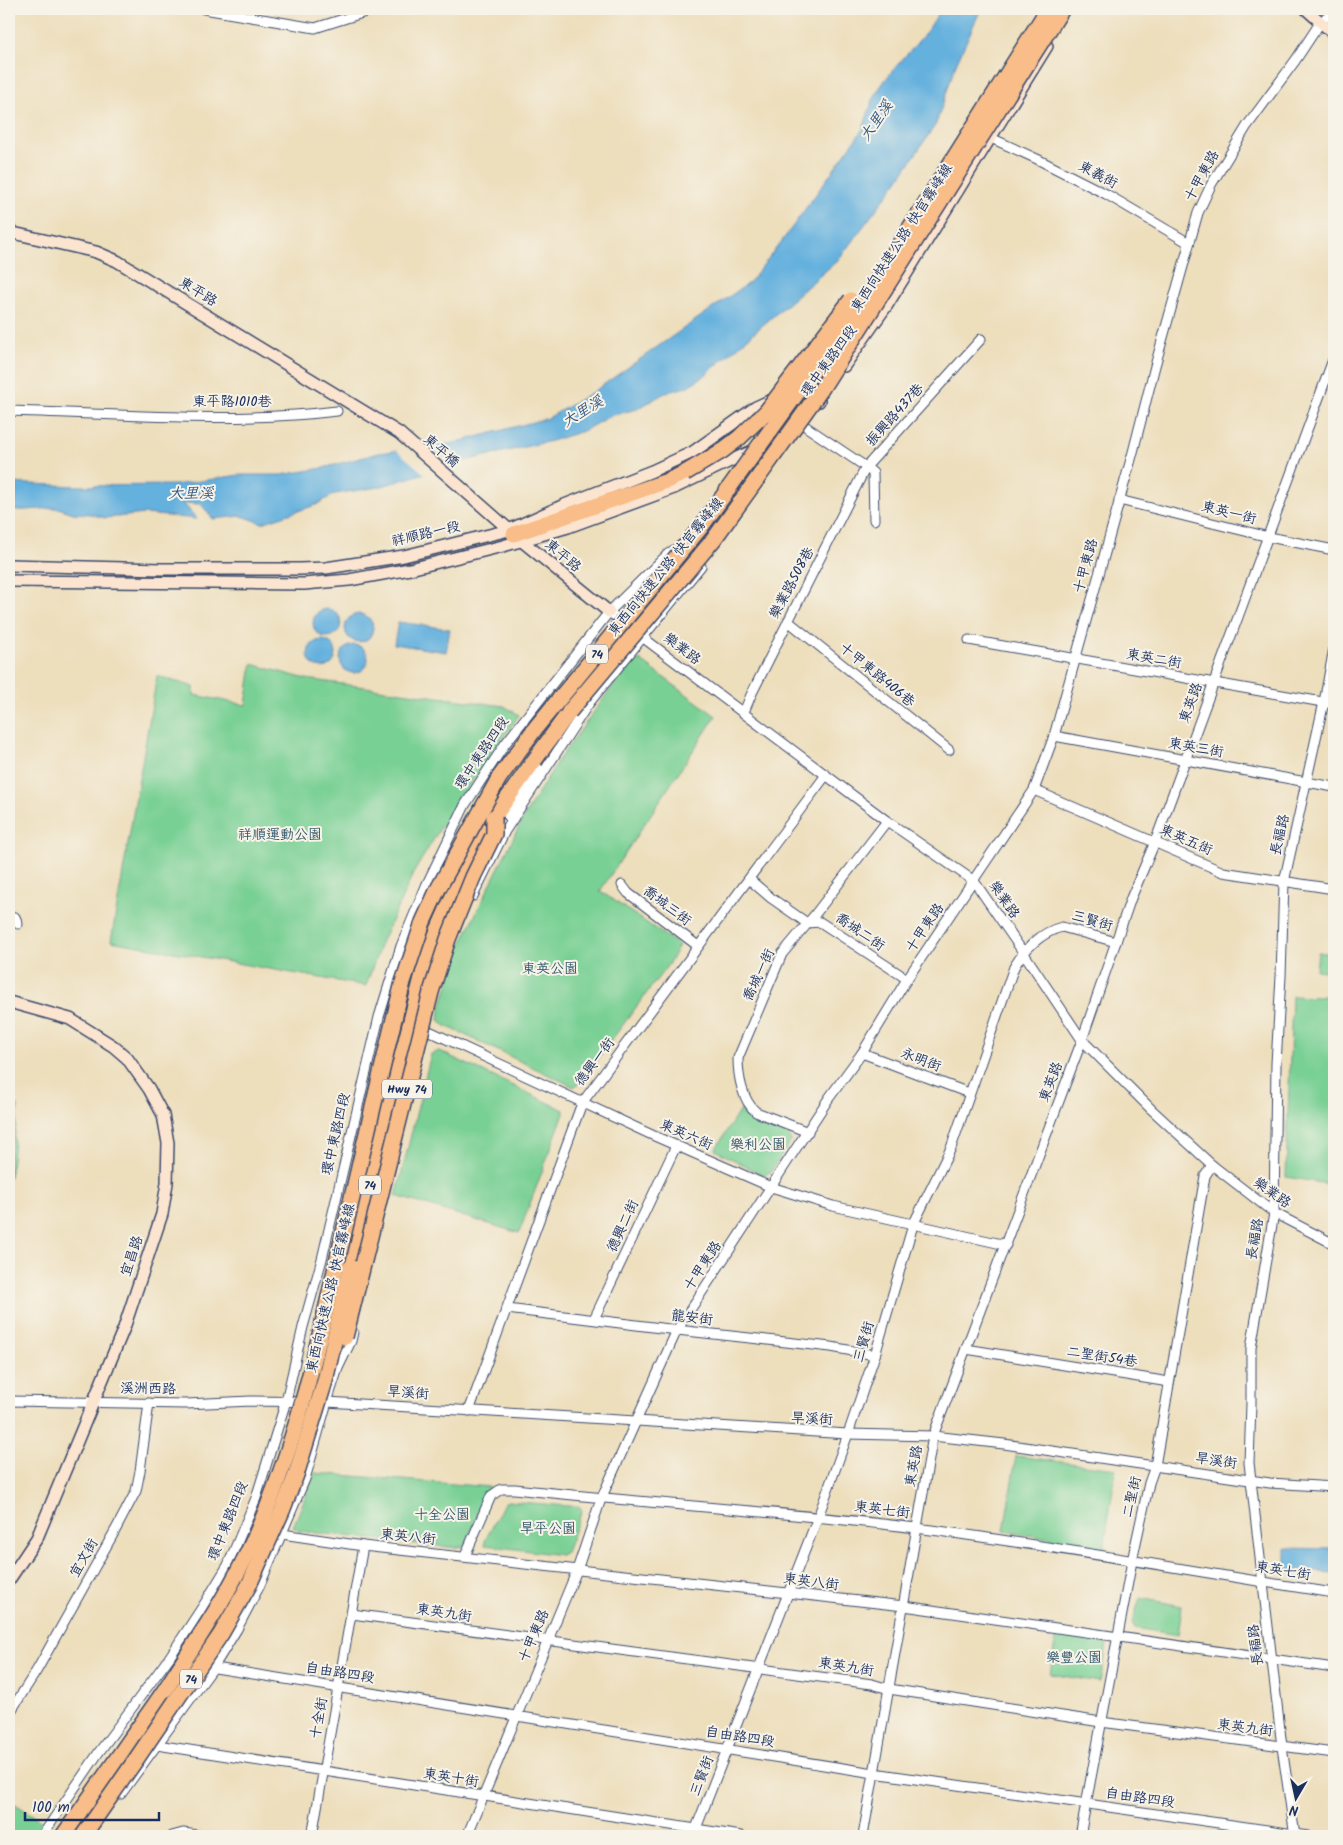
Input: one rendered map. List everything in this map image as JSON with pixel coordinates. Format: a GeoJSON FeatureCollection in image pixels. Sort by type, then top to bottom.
{"type":"FeatureCollection","features":[{"type":"Feature","properties":{"kind":"highway","name":"東西向快速公路 快官霧峰線"},"geometry":{"type":"LineString","coordinates":[[63,1836],[165,1690],[210,1621],[236,1576],[255,1536],[283,1465],[311,1376],[402,982],[423,922],[438,889],[499,778],[537,726],[701,527],[868,293],[1048,9]]}},
{"type":"Feature","properties":{"kind":"highway","name":"東西向快速公路 快官霧峰線"},"geometry":{"type":"LineString","coordinates":[[83,1836],[220,1634],[249,1585],[282,1511],[296,1475],[325,1381],[390,1103],[427,958],[463,873],[494,817],[569,712],[714,539],[820,391],[879,301],[1062,9]]}},
{"type":"Feature","properties":{"kind":"highway"},"geometry":{"type":"LineString","coordinates":[[515,535],[668,481],[722,451],[739,438],[766,412],[922,207]]}},
{"type":"Feature","properties":{"kind":"highway","name":"Hwy 74"},"geometry":{"type":"LineString","coordinates":[[338,1368],[431,992],[448,939],[473,877],[494,834],[494,817]]}},
{"type":"Feature","properties":{"kind":"street"},"geometry":{"type":"LineString","coordinates":[[204,9],[315,28],[375,9]]}},
{"type":"Feature","properties":{"kind":"street","name":"環中東路四段"},"geometry":{"type":"LineString","coordinates":[[338,1368],[340,1333],[408,1045],[442,934],[520,794],[555,742],[690,580],[750,499],[887,305],[1070,9]]}},
{"type":"Feature","properties":{"kind":"street"},"geometry":{"type":"LineString","coordinates":[[1306,9],[1334,34]]}},
{"type":"Feature","properties":{"kind":"street","name":"十甲東路"},"geometry":{"type":"LineString","coordinates":[[466,1836],[484,1797],[577,1570],[601,1499],[677,1330],[830,1098],[862,1053],[907,980],[1034,790],[1054,736],[1198,213],[1211,185],[1247,126],[1295,61],[1320,23],[1334,10]]}},
{"type":"Feature","properties":{"kind":"street","name":"東義街"},"geometry":{"type":"LineString","coordinates":[[990,138],[1037,159],[1106,194],[1189,243]]}},
{"type":"Feature","properties":{"kind":"street","name":"東平路"},"geometry":{"type":"LineString","coordinates":[[9,232],[96,252],[117,261],[359,408]]}},
{"type":"Feature","properties":{"kind":"street","name":"振興路437巷"},"geometry":{"type":"LineString","coordinates":[[874,520],[873,473],[866,467],[980,339]]}},
{"type":"Feature","properties":{"kind":"street","name":"東英路"},"geometry":{"type":"LineString","coordinates":[[863,1836],[933,1436],[1082,1040],[1131,898],[1155,842],[1334,357]]}},
{"type":"Feature","properties":{"kind":"street","name":"祥順路一段"},"geometry":{"type":"LineString","coordinates":[[9,581],[304,584],[349,580],[410,569],[515,535],[562,506],[652,471],[693,452],[756,407],[769,401],[800,399],[819,401]]}},
{"type":"Feature","properties":{"kind":"street","name":"東平橋"},"geometry":{"type":"LineString","coordinates":[[359,408],[399,433],[500,522]]}},
{"type":"Feature","properties":{"kind":"street","name":"東平路1010巷"},"geometry":{"type":"LineString","coordinates":[[9,411],[127,415],[260,416],[337,411]]}},
{"type":"Feature","properties":{"kind":"street"},"geometry":{"type":"LineString","coordinates":[[799,428],[866,467]]}},
{"type":"Feature","properties":{"kind":"street","name":"祥順路一段"},"geometry":{"type":"LineString","coordinates":[[9,565],[246,570],[326,568],[404,556],[568,527],[674,488],[799,428]]}},
{"type":"Feature","properties":{"kind":"street","name":"樂業路508巷"},"geometry":{"type":"LineString","coordinates":[[744,712],[750,695],[796,608],[866,467]]}},
{"type":"Feature","properties":{"kind":"street","name":"環中東路四段"},"geometry":{"type":"LineString","coordinates":[[42,1836],[99,1752],[169,1658],[204,1606],[228,1565],[256,1498],[286,1401],[303,1327],[322,1259],[378,1017],[401,946],[426,886],[465,805],[504,744],[608,612],[668,554],[750,499]]}},
{"type":"Feature","properties":{"kind":"street","name":"東英一街"},"geometry":{"type":"LineString","coordinates":[[1119,500],[1269,537],[1334,550]]}},
{"type":"Feature","properties":{"kind":"street","name":"東平路"},"geometry":{"type":"LineString","coordinates":[[500,522],[608,612]]}},
{"type":"Feature","properties":{"kind":"street","name":"樂業路"},"geometry":{"type":"LineString","coordinates":[[608,612],[887,820],[974,881],[1082,1040],[1151,1109],[1212,1165],[1274,1213],[1334,1244]]}},
{"type":"Feature","properties":{"kind":"street","name":"十甲東路406巷"},"geometry":{"type":"LineString","coordinates":[[788,621],[949,750]]}},
{"type":"Feature","properties":{"kind":"street","name":"東英二街"},"geometry":{"type":"LineString","coordinates":[[970,640],[1334,704]]}},
{"type":"Feature","properties":{"kind":"street","name":"長福路"},"geometry":{"type":"LineString","coordinates":[[1295,1835],[1282,1747],[1250,1480],[1251,1348],[1274,1213],[1276,1064],[1284,882],[1307,782],[1334,648]]}},
{"type":"Feature","properties":{"kind":"street","name":"環中東路四段"},"geometry":{"type":"LineString","coordinates":[[90,1836],[213,1668],[237,1629],[282,1534],[305,1479],[326,1402],[338,1368],[351,1341],[425,1029],[467,908],[506,831],[525,799],[591,700]]}},
{"type":"Feature","properties":{"kind":"street","name":"東英三街"},"geometry":{"type":"LineString","coordinates":[[1054,736],[1334,787]]}},
{"type":"Feature","properties":{"kind":"street","name":"德興一街"},"geometry":{"type":"LineString","coordinates":[[469,1411],[582,1102],[826,775]]}},
{"type":"Feature","properties":{"kind":"street","name":"東英五街"},"geometry":{"type":"LineString","coordinates":[[1034,790],[1223,872],[1334,889]]}},
{"type":"Feature","properties":{"kind":"street","name":"喬城一街"},"geometry":{"type":"LineString","coordinates":[[808,1132],[756,1112],[752,1108],[744,1094],[738,1068],[738,1058],[782,954],[887,820]]}},
{"type":"Feature","properties":{"kind":"street","name":"喬城二街"},"geometry":{"type":"LineString","coordinates":[[749,880],[807,923],[820,922],[907,980]]}},
{"type":"Feature","properties":{"kind":"street","name":"喬城三街"},"geometry":{"type":"LineString","coordinates":[[622,885],[628,893],[698,946]]}},
{"type":"Feature","properties":{"kind":"street"},"geometry":{"type":"LineString","coordinates":[[9,919],[14,917],[18,924]]}},
{"type":"Feature","properties":{"kind":"street","name":"三賢街"},"geometry":{"type":"LineString","coordinates":[[695,1833],[818,1517],[875,1355],[913,1224],[951,1148],[1014,967],[1023,952],[1055,928],[1062,926],[1116,942]]}},
{"type":"Feature","properties":{"kind":"street","name":"宜昌路"},"geometry":{"type":"LineString","coordinates":[[9,1002],[70,1019],[113,1046],[126,1058],[149,1088],[163,1115],[168,1143],[167,1183],[162,1214],[124,1328],[37,1538],[9,1580]]}},
{"type":"Feature","properties":{"kind":"street","name":"東英六街"},"geometry":{"type":"LineString","coordinates":[[425,1029],[676,1146],[771,1187],[833,1206],[1006,1244]]}},
{"type":"Feature","properties":{"kind":"street","name":"永明街"},"geometry":{"type":"LineString","coordinates":[[862,1053],[969,1093]]}},
{"type":"Feature","properties":{"kind":"street","name":"德興二街"},"geometry":{"type":"LineString","coordinates":[[594,1319],[676,1146]]}},
{"type":"Feature","properties":{"kind":"street","name":"二聖街"},"geometry":{"type":"LineString","coordinates":[[1080,1836],[1132,1561],[1149,1483],[1155,1466],[1205,1176],[1212,1165]]}},
{"type":"Feature","properties":{"kind":"street","name":"龍安街"},"geometry":{"type":"LineString","coordinates":[[507,1309],[875,1355]]}},
{"type":"Feature","properties":{"kind":"street","name":"二聖街54巷"},"geometry":{"type":"LineString","coordinates":[[966,1349],[1169,1382]]}},
{"type":"Feature","properties":{"kind":"street","name":"溪洲西路"},"geometry":{"type":"LineString","coordinates":[[9,1401],[186,1404],[286,1401]]}},
{"type":"Feature","properties":{"kind":"street","name":"旱溪街"},"geometry":{"type":"LineString","coordinates":[[286,1401],[848,1434],[933,1436],[1004,1444],[1270,1483],[1334,1487]]}},
{"type":"Feature","properties":{"kind":"street","name":"宜文街"},"geometry":{"type":"LineString","coordinates":[[9,1714],[37,1670],[136,1490],[149,1402]]}},
{"type":"Feature","properties":{"kind":"street","name":"東英七街"},"geometry":{"type":"LineString","coordinates":[[465,1556],[491,1496],[501,1489],[515,1489],[601,1499],[818,1517],[917,1528],[1334,1593]]}},
{"type":"Feature","properties":{"kind":"street","name":"東英八街"},"geometry":{"type":"LineString","coordinates":[[282,1534],[363,1546],[904,1606],[1334,1668]]}},
{"type":"Feature","properties":{"kind":"street","name":"十全街"},"geometry":{"type":"LineString","coordinates":[[312,1836],[363,1546]]}},
{"type":"Feature","properties":{"kind":"street","name":"東英九街"},"geometry":{"type":"LineString","coordinates":[[352,1614],[760,1668],[872,1684],[889,1689],[1101,1722],[1334,1753]]}},
{"type":"Feature","properties":{"kind":"street","name":"自由路四段"},"geometry":{"type":"LineString","coordinates":[[169,1658],[213,1668],[338,1686],[874,1773],[1308,1836]]}},
{"type":"Feature","properties":{"kind":"street","name":"東英十街"},"geometry":{"type":"LineString","coordinates":[[157,1745],[695,1833],[741,1836]]}},
{"type":"Feature","properties":{"kind":"street"},"geometry":{"type":"LineString","coordinates":[[172,1836],[183,1833],[204,1836]]}},
{"type":"Feature","properties":{"kind":"green space","name":"東英公園"},"geometry":{"type":"Polygon","coordinates":[[[640,660],[716,716],[600,891],[679,945],[670,962],[580,1082],[574,1087],[444,1025],[439,1020],[440,1010],[461,944],[523,818],[559,759],[627,667],[640,660]]]}},
{"type":"Feature","properties":{"kind":"green space","name":"祥順運動公園"},"geometry":{"type":"Polygon","coordinates":[[[252,664],[306,679],[504,706],[519,715],[441,827],[414,872],[381,943],[366,986],[111,941],[157,676],[194,687],[194,695],[246,705],[252,664]]]}},
{"type":"Feature","properties":{"kind":"green space"},"geometry":{"type":"Polygon","coordinates":[[[1318,952],[1334,954],[1334,972],[1316,970],[1318,952]]]}},
{"type":"Feature","properties":{"kind":"green space"},"geometry":{"type":"Polygon","coordinates":[[[1334,993],[1334,1185],[1286,1177],[1292,996],[1320,997],[1334,993]]]}},
{"type":"Feature","properties":{"kind":"green space"},"geometry":{"type":"Polygon","coordinates":[[[439,1051],[564,1110],[519,1233],[396,1196],[431,1054],[439,1051]]]}},
{"type":"Feature","properties":{"kind":"green space"},"geometry":{"type":"Polygon","coordinates":[[[9,1105],[18,1106],[10,1177],[9,1177],[9,1105]]]}},
{"type":"Feature","properties":{"kind":"green space","name":"樂利公園"},"geometry":{"type":"Polygon","coordinates":[[[740,1110],[788,1133],[791,1141],[771,1172],[763,1175],[715,1150],[740,1110]]]}},
{"type":"Feature","properties":{"kind":"green space"},"geometry":{"type":"Polygon","coordinates":[[[1016,1456],[1116,1469],[1104,1548],[1004,1531],[1016,1456]]]}},
{"type":"Feature","properties":{"kind":"green space","name":"十全公園"},"geometry":{"type":"Polygon","coordinates":[[[315,1473],[490,1487],[465,1545],[457,1548],[299,1531],[293,1527],[315,1473]]]}},
{"type":"Feature","properties":{"kind":"green space","name":"旱平公園"},"geometry":{"type":"Polygon","coordinates":[[[508,1501],[580,1507],[582,1511],[566,1552],[561,1555],[485,1545],[485,1541],[504,1503],[508,1501]]]}},
{"type":"Feature","properties":{"kind":"green space"},"geometry":{"type":"Polygon","coordinates":[[[1140,1598],[1182,1606],[1178,1635],[1135,1628],[1132,1623],[1140,1598]]]}},
{"type":"Feature","properties":{"kind":"green space","name":"樂豐公園"},"geometry":{"type":"Polygon","coordinates":[[[1056,1635],[1103,1642],[1107,1645],[1100,1682],[1050,1674],[1056,1635]]]}},
{"type":"Feature","properties":{"kind":"green space"},"geometry":{"type":"Polygon","coordinates":[[[9,1800],[45,1823],[35,1836],[9,1836],[9,1800]]]}},
{"type":"Feature","properties":{"kind":"water","name":"大里溪"},"geometry":{"type":"Polygon","coordinates":[[[940,9],[981,9],[956,64],[936,124],[897,182],[838,260],[703,377],[686,387],[665,393],[637,409],[610,416],[583,431],[551,441],[468,460],[379,487],[335,494],[316,505],[262,523],[242,516],[213,519],[201,504],[183,503],[197,519],[145,514],[105,518],[90,514],[73,513],[58,508],[9,511],[9,483],[76,486],[175,485],[239,475],[281,475],[323,468],[379,453],[454,443],[548,418],[593,392],[750,282],[863,129],[870,106],[878,91],[888,76],[921,39],[940,9]]]}},
{"type":"Feature","properties":{"kind":"water"},"geometry":{"type":"Polygon","coordinates":[[[327,609],[337,613],[341,623],[337,633],[327,637],[317,633],[313,623],[317,613],[327,609]]]}},
{"type":"Feature","properties":{"kind":"water"},"geometry":{"type":"Polygon","coordinates":[[[359,614],[369,618],[373,628],[369,638],[359,642],[349,638],[345,628],[349,618],[359,614]]]}},
{"type":"Feature","properties":{"kind":"water"},"geometry":{"type":"Polygon","coordinates":[[[398,622],[450,629],[446,652],[394,644],[398,622]]]}},
{"type":"Feature","properties":{"kind":"water"},"geometry":{"type":"Polygon","coordinates":[[[322,640],[332,644],[336,654],[332,664],[322,668],[312,664],[308,654],[312,644],[322,640]]]}},
{"type":"Feature","properties":{"kind":"water"},"geometry":{"type":"Polygon","coordinates":[[[354,645],[364,649],[368,659],[364,669],[354,673],[344,669],[340,659],[344,649],[354,645]]]}},
{"type":"Feature","properties":{"kind":"water"},"geometry":{"type":"Polygon","coordinates":[[[1286,1548],[1334,1549],[1334,1573],[1286,1570],[1286,1548]]]}},
{"type":"Feature","properties":{"kind":"pier"},"geometry":{"type":"Polygon","coordinates":[[[430,444],[456,466],[426,475],[395,449],[430,444]]]}}]}
